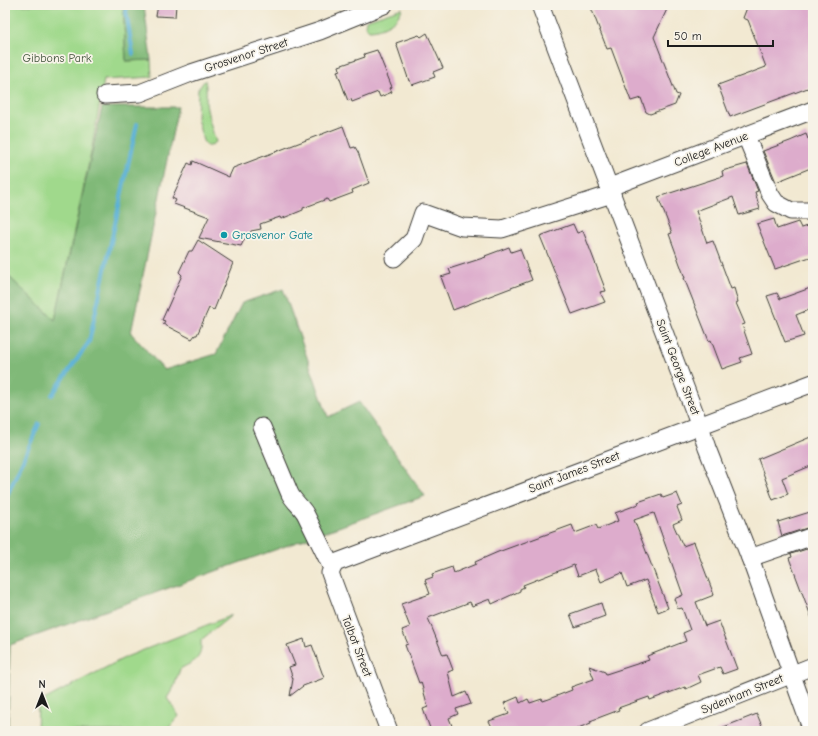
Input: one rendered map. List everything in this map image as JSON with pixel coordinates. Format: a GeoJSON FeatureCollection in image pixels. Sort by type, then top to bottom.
{"type":"FeatureCollection","features":[{"type":"Feature","properties":{"kind":"street","name":"Grosvenor Street"},"geometry":{"type":"LineString","coordinates":[[105,95],[140,93],[203,68],[320,30],[384,5]]}},
{"type":"Feature","properties":{"kind":"street","name":"Saint George Street"},"geometry":{"type":"LineString","coordinates":[[540,5],[750,558],[812,731]]}},
{"type":"Feature","properties":{"kind":"street","name":"College Avenue"},"geometry":{"type":"LineString","coordinates":[[394,258],[414,239],[423,213],[462,227],[502,229],[611,191],[813,110]]}},
{"type":"Feature","properties":{"kind":"street"},"geometry":{"type":"LineString","coordinates":[[746,136],[770,194],[776,203],[790,211],[807,216]]}},
{"type":"Feature","properties":{"kind":"street","name":"Saint James Street"},"geometry":{"type":"LineString","coordinates":[[334,565],[699,424],[813,383]]}},
{"type":"Feature","properties":{"kind":"street","name":"Talbot Street"},"geometry":{"type":"LineString","coordinates":[[262,428],[290,494],[295,503],[306,515],[334,565],[330,573],[389,731]]}},
{"type":"Feature","properties":{"kind":"street"},"geometry":{"type":"LineString","coordinates":[[750,558],[813,536]]}},
{"type":"Feature","properties":{"kind":"street","name":"Sydenham Street"},"geometry":{"type":"LineString","coordinates":[[648,731],[813,666]]}},
{"type":"Feature","properties":{"kind":"green space","name":"Gibbons Park"},"geometry":{"type":"Polygon","coordinates":[[[5,5],[123,5],[126,61],[151,60],[152,77],[104,80],[91,153],[55,320],[5,273],[5,5]]]}},
{"type":"Feature","properties":{"kind":"green space"},"geometry":{"type":"Polygon","coordinates":[[[123,5],[144,5],[151,60],[126,61],[123,5]]]}},
{"type":"Feature","properties":{"kind":"green space"},"geometry":{"type":"Polygon","coordinates":[[[402,8],[397,17],[384,27],[369,30],[365,26],[366,20],[402,8]]]}},
{"type":"Feature","properties":{"kind":"green space"},"geometry":{"type":"Polygon","coordinates":[[[205,80],[206,103],[216,142],[208,147],[203,141],[197,118],[198,89],[205,80]]]}},
{"type":"Feature","properties":{"kind":"green space"},"geometry":{"type":"Polygon","coordinates":[[[102,107],[178,107],[131,333],[164,370],[216,354],[242,303],[283,289],[328,417],[359,402],[425,496],[10,645],[8,731],[5,731],[5,273],[55,320],[102,107]]]}},
{"type":"Feature","properties":{"kind":"green space"},"geometry":{"type":"Polygon","coordinates":[[[232,615],[201,640],[200,652],[197,659],[180,669],[174,687],[167,698],[179,716],[166,731],[37,731],[38,703],[126,657],[232,615]]]}},
{"type":"Feature","properties":{"kind":"building"},"geometry":{"type":"Polygon","coordinates":[[[158,5],[176,5],[175,17],[156,16],[158,5]]]}},
{"type":"Feature","properties":{"kind":"building"},"geometry":{"type":"Polygon","coordinates":[[[590,5],[669,5],[654,37],[676,94],[679,95],[675,105],[650,114],[646,112],[641,98],[631,101],[611,48],[607,49],[590,5]]]}},
{"type":"Feature","properties":{"kind":"building"},"geometry":{"type":"Polygon","coordinates":[[[748,5],[813,5],[813,86],[730,117],[718,85],[766,67],[748,20],[743,18],[748,5]]]}},
{"type":"Feature","properties":{"kind":"building"},"geometry":{"type":"Polygon","coordinates":[[[427,33],[443,68],[433,72],[435,77],[412,85],[409,81],[396,43],[419,35],[421,37],[427,33]]]}},
{"type":"Feature","properties":{"kind":"building"},"geometry":{"type":"Polygon","coordinates":[[[377,50],[392,87],[390,88],[392,92],[380,97],[378,92],[352,102],[351,99],[348,101],[337,71],[340,70],[339,66],[365,57],[364,54],[377,50]]]}},
{"type":"Feature","properties":{"kind":"building","name":"Grosvenor Gate"},"geometry":{"type":"Polygon","coordinates":[[[343,126],[351,148],[355,147],[358,152],[369,183],[352,190],[353,193],[329,202],[327,199],[303,208],[303,210],[281,219],[280,217],[260,224],[261,229],[251,231],[241,246],[199,238],[209,217],[174,204],[176,200],[172,198],[188,163],[192,165],[193,161],[229,177],[233,168],[343,126]]]}},
{"type":"Feature","properties":{"kind":"building"},"geometry":{"type":"Polygon","coordinates":[[[806,134],[808,139],[813,137],[813,167],[776,182],[763,151],[806,134]]]}},
{"type":"Feature","properties":{"kind":"building"},"geometry":{"type":"Polygon","coordinates":[[[747,164],[758,191],[755,192],[760,209],[739,215],[733,197],[696,211],[707,243],[713,241],[731,289],[734,288],[738,302],[736,303],[745,324],[742,325],[752,354],[740,358],[742,362],[722,369],[711,340],[709,341],[684,278],[669,234],[672,233],[658,197],[723,176],[722,171],[747,164]]]}},
{"type":"Feature","properties":{"kind":"building"},"geometry":{"type":"Polygon","coordinates":[[[774,219],[777,229],[798,222],[801,228],[810,225],[813,232],[813,256],[775,269],[757,224],[774,219]]]}},
{"type":"Feature","properties":{"kind":"building"},"geometry":{"type":"Polygon","coordinates":[[[573,224],[577,233],[583,231],[606,291],[600,292],[605,302],[572,314],[540,236],[573,224]]]}},
{"type":"Feature","properties":{"kind":"building"},"geometry":{"type":"Polygon","coordinates":[[[198,240],[233,263],[214,310],[209,308],[197,335],[195,335],[192,339],[163,324],[165,321],[162,320],[182,275],[179,272],[189,251],[192,251],[198,240]]]}},
{"type":"Feature","properties":{"kind":"building"},"geometry":{"type":"Polygon","coordinates":[[[509,247],[511,252],[520,249],[532,280],[453,310],[441,277],[451,274],[449,269],[486,257],[485,256],[509,247]]]}},
{"type":"Feature","properties":{"kind":"building"},"geometry":{"type":"Polygon","coordinates":[[[813,287],[813,308],[796,315],[804,336],[785,342],[767,296],[777,293],[780,299],[813,287]]]}},
{"type":"Feature","properties":{"kind":"building"},"geometry":{"type":"Polygon","coordinates":[[[813,436],[813,465],[782,478],[788,494],[773,500],[758,459],[813,436]]]}},
{"type":"Feature","properties":{"kind":"building"},"geometry":{"type":"Polygon","coordinates":[[[677,493],[682,505],[677,507],[682,520],[673,524],[683,546],[694,542],[714,595],[696,602],[705,626],[719,621],[737,669],[723,674],[720,667],[698,675],[701,682],[686,689],[685,687],[650,700],[649,697],[618,708],[619,710],[590,721],[591,723],[578,728],[579,731],[494,731],[489,721],[509,714],[504,703],[518,697],[520,703],[528,699],[530,703],[542,699],[543,701],[549,699],[572,690],[571,687],[594,679],[589,666],[605,672],[606,674],[649,660],[647,656],[686,641],[683,633],[690,630],[682,608],[678,609],[674,599],[683,595],[654,513],[634,520],[668,608],[658,612],[646,580],[627,587],[622,573],[601,582],[596,569],[578,576],[574,565],[523,585],[524,587],[520,589],[520,591],[492,604],[490,599],[472,606],[470,602],[428,618],[443,655],[447,654],[453,670],[448,672],[454,697],[466,692],[471,704],[456,709],[458,714],[449,718],[454,731],[431,731],[423,709],[428,707],[421,682],[419,683],[405,645],[408,644],[402,630],[410,627],[401,604],[430,594],[425,580],[433,577],[432,574],[452,567],[454,573],[476,564],[475,562],[498,552],[572,525],[575,533],[596,525],[598,529],[618,521],[615,513],[639,504],[638,502],[661,494],[663,498],[677,493]]]}},
{"type":"Feature","properties":{"kind":"building"},"geometry":{"type":"Polygon","coordinates":[[[810,512],[813,526],[782,536],[778,522],[810,512]]]}},
{"type":"Feature","properties":{"kind":"building"},"geometry":{"type":"Polygon","coordinates":[[[813,547],[812,619],[789,558],[792,557],[791,554],[813,547]]]}},
{"type":"Feature","properties":{"kind":"building"},"geometry":{"type":"Polygon","coordinates":[[[601,603],[605,616],[575,627],[570,614],[601,603]]]}},
{"type":"Feature","properties":{"kind":"building"},"geometry":{"type":"Polygon","coordinates":[[[304,639],[306,647],[312,645],[324,678],[303,686],[290,696],[293,679],[289,667],[295,665],[287,645],[304,639]]]}},
{"type":"Feature","properties":{"kind":"building"},"geometry":{"type":"Polygon","coordinates":[[[757,714],[764,731],[716,731],[716,730],[757,714]]]}},
{"type":"Feature","properties":{"kind":"waterway"},"geometry":{"type":"LineString","coordinates":[[125,5],[133,54]]}},
{"type":"Feature","properties":{"kind":"waterway"},"geometry":{"type":"LineString","coordinates":[[52,395],[89,342],[137,124]]}},
{"type":"Feature","properties":{"kind":"waterway"},"geometry":{"type":"LineString","coordinates":[[5,500],[39,424]]}},
{"type":"Feature","properties":{"kind":"place","name":"Grosvenor Gate"},"geometry":{"type":"Point","coordinates":[224,235]}}]}
